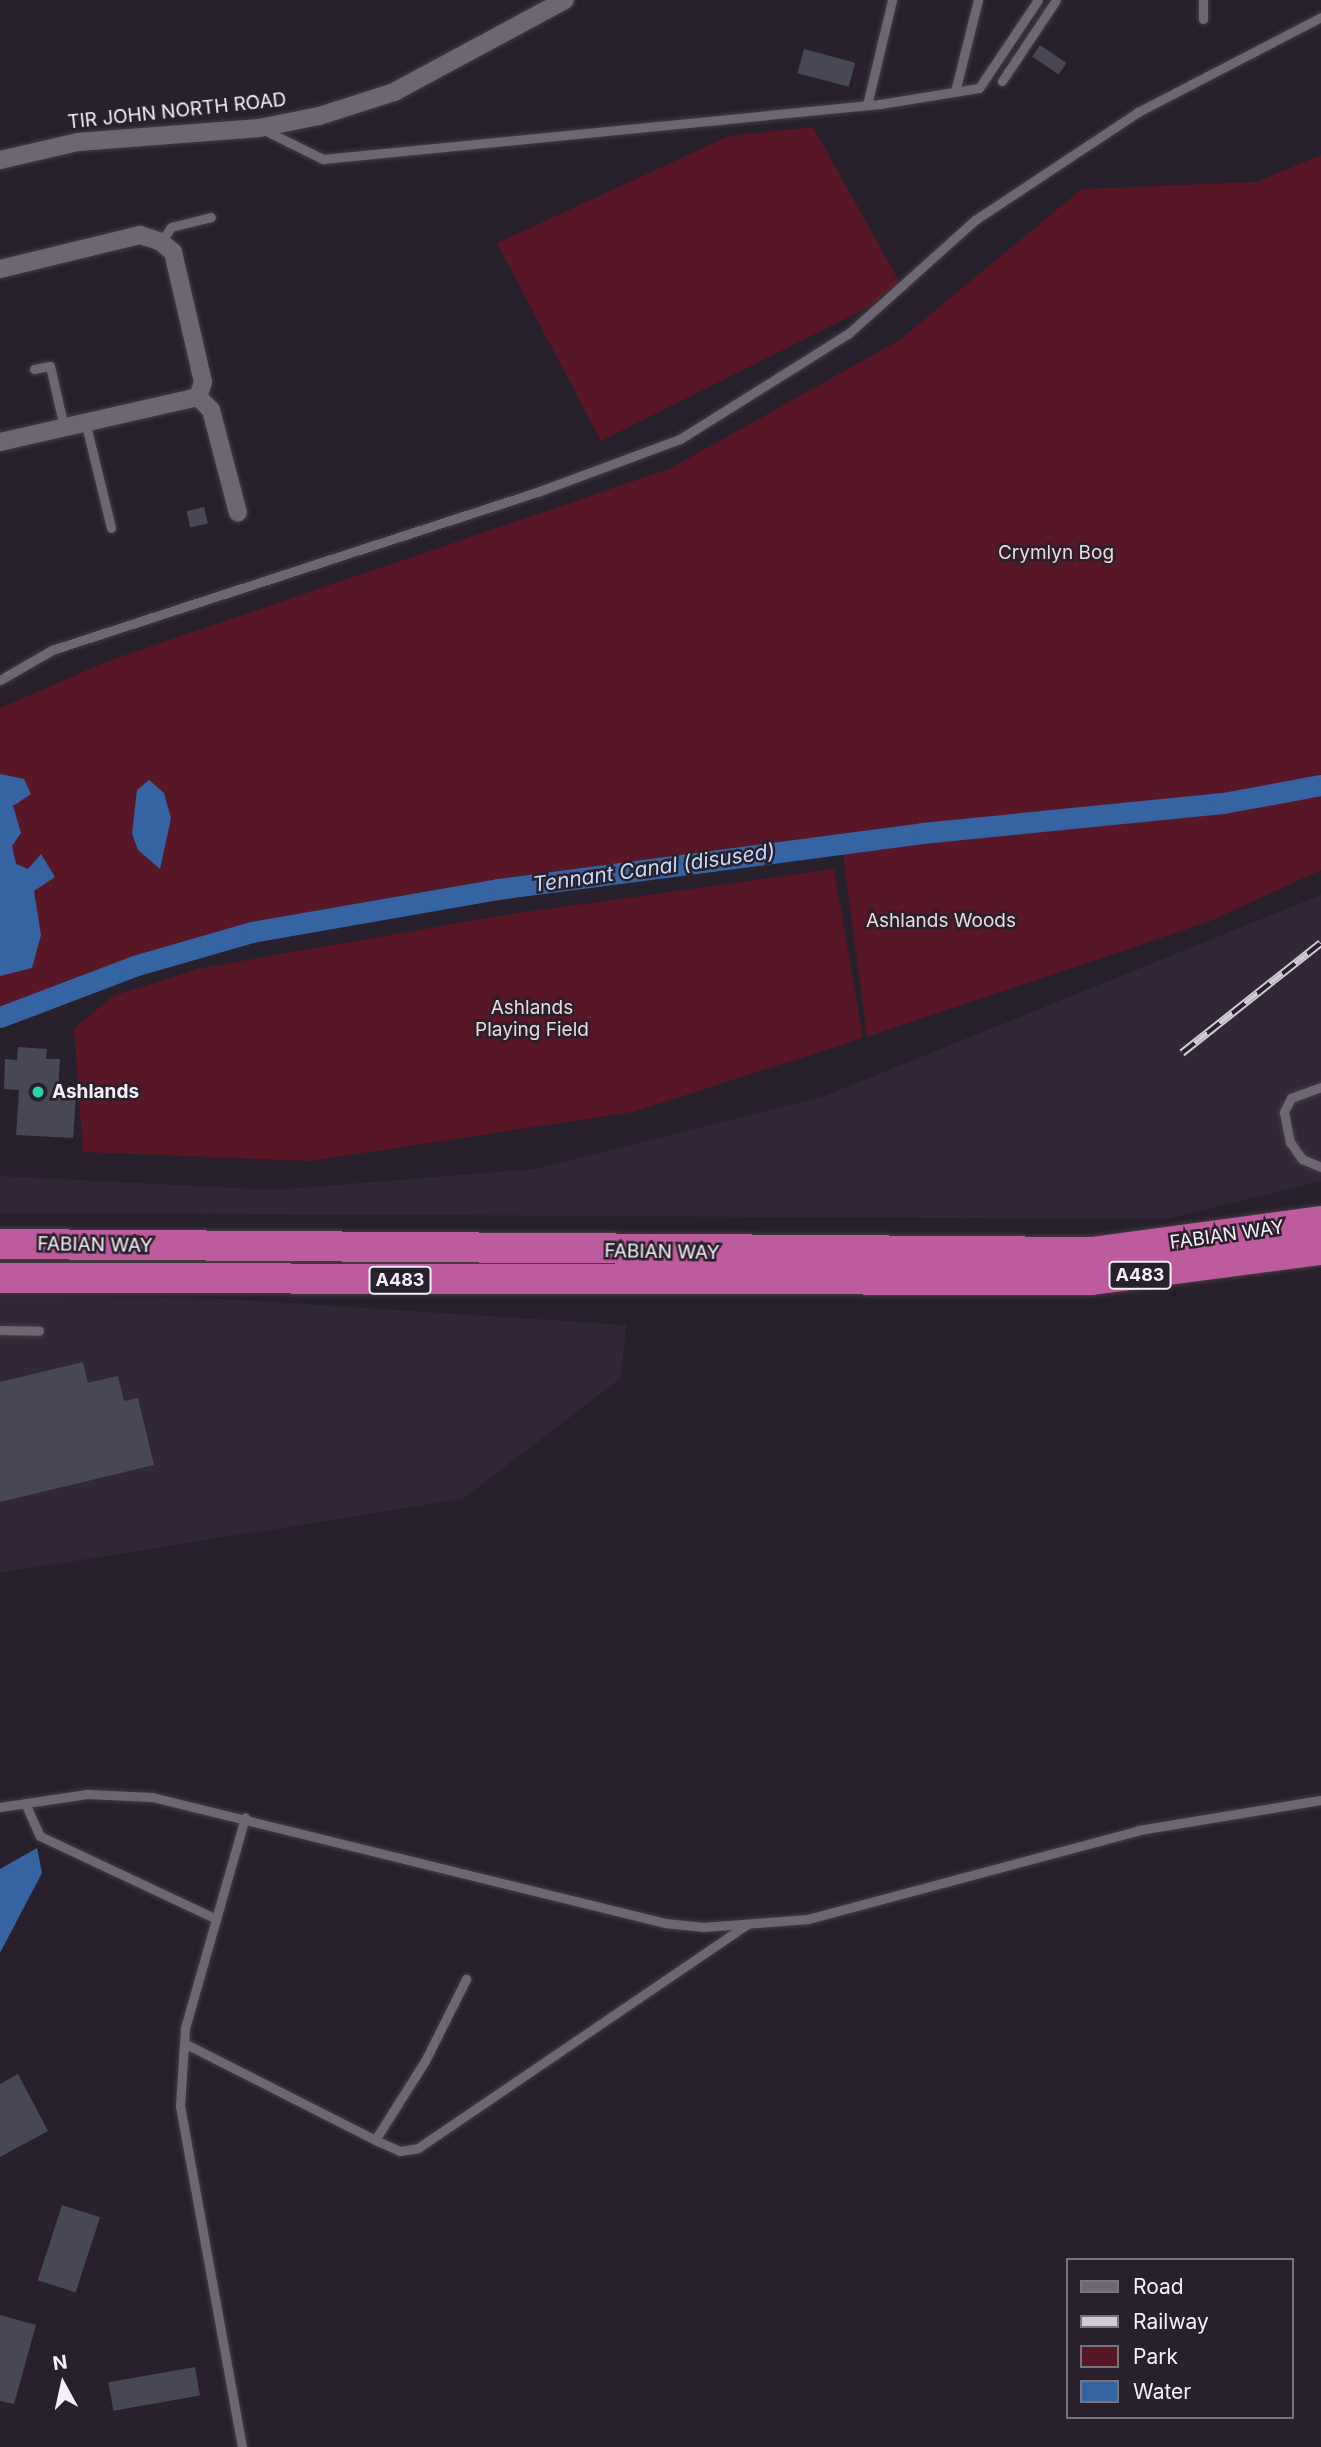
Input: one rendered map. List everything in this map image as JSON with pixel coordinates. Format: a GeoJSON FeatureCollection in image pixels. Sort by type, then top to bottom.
{"type":"FeatureCollection","features":[{"type":"Feature","properties":{"kind":"highway","name":"FABIAN WAY"},"geometry":{"type":"LineString","coordinates":[[0,1278],[798,1268],[1007,1252],[1104,1251],[1321,1221]]}},
{"type":"Feature","properties":{"kind":"highway","name":"FABIAN WAY"},"geometry":{"type":"LineString","coordinates":[[0,1244],[798,1268],[958,1282],[1093,1280],[1321,1250]]}},
{"type":"Feature","properties":{"kind":"street","name":"TIR JOHN NORTH ROAD"},"geometry":{"type":"LineString","coordinates":[[0,160],[78,142],[259,128],[394,92],[565,0]]}},
{"type":"Feature","properties":{"kind":"street"},"geometry":{"type":"LineString","coordinates":[[0,269],[140,235],[161,242],[173,252],[203,382],[198,397]]}},
{"type":"Feature","properties":{"kind":"street"},"geometry":{"type":"LineString","coordinates":[[0,442],[198,397]]}},
{"type":"Feature","properties":{"kind":"street"},"geometry":{"type":"LineString","coordinates":[[198,397],[211,410],[238,513]]}},
{"type":"Feature","properties":{"kind":"lane"},"geometry":{"type":"LineString","coordinates":[[867,105],[892,0]]}},
{"type":"Feature","properties":{"kind":"lane"},"geometry":{"type":"LineString","coordinates":[[955,92],[978,0]]}},
{"type":"Feature","properties":{"kind":"lane"},"geometry":{"type":"LineString","coordinates":[[259,128],[323,159],[867,105],[955,92],[979,88],[1038,0]]}},
{"type":"Feature","properties":{"kind":"lane"},"geometry":{"type":"LineString","coordinates":[[1002,81],[1056,0]]}},
{"type":"Feature","properties":{"kind":"lane"},"geometry":{"type":"LineString","coordinates":[[1203,0],[1203,19]]}},
{"type":"Feature","properties":{"kind":"lane"},"geometry":{"type":"LineString","coordinates":[[0,681],[52,650],[680,439],[849,333],[975,220],[1138,112],[1321,17]]}},
{"type":"Feature","properties":{"kind":"lane"},"geometry":{"type":"LineString","coordinates":[[161,242],[171,228],[211,217]]}},
{"type":"Feature","properties":{"kind":"lane"},"geometry":{"type":"LineString","coordinates":[[34,369],[50,366],[64,427]]}},
{"type":"Feature","properties":{"kind":"lane"},"geometry":{"type":"LineString","coordinates":[[85,421],[111,528]]}},
{"type":"Feature","properties":{"kind":"lane"},"geometry":{"type":"LineString","coordinates":[[1321,1087],[1291,1098],[1284,1112],[1290,1142],[1302,1159],[1321,1167]]}},
{"type":"Feature","properties":{"kind":"lane"},"geometry":{"type":"LineString","coordinates":[[0,1330],[39,1331]]}},
{"type":"Feature","properties":{"kind":"lane"},"geometry":{"type":"LineString","coordinates":[[0,1807],[87,1794],[152,1797],[245,1817],[665,1923],[747,1925],[894,1899],[1139,1830],[1321,1800]]}},
{"type":"Feature","properties":{"kind":"lane"},"geometry":{"type":"LineString","coordinates":[[25,1803],[40,1836],[216,1919]]}},
{"type":"Feature","properties":{"kind":"lane"},"geometry":{"type":"LineString","coordinates":[[242,2447],[190,2182],[180,2106],[184,2043],[245,1817]]}},
{"type":"Feature","properties":{"kind":"lane"},"geometry":{"type":"LineString","coordinates":[[184,2043],[374,2140],[400,2151],[418,2148],[747,1925]]}},
{"type":"Feature","properties":{"kind":"lane"},"geometry":{"type":"LineString","coordinates":[[374,2140],[425,2062],[466,1979]]}},
{"type":"Feature","properties":{"kind":"shaded area"},"geometry":{"type":"Polygon","coordinates":[[[1321,895],[1321,1181],[1167,1219],[0,1213],[0,1176],[274,1190],[536,1169],[822,1097],[1321,895]]]}},
{"type":"Feature","properties":{"kind":"shaded area"},"geometry":{"type":"Polygon","coordinates":[[[0,1295],[227,1299],[626,1325],[621,1378],[463,1499],[0,1573],[0,1295]]]}},
{"type":"Feature","properties":{"kind":"green space"},"geometry":{"type":"Polygon","coordinates":[[[813,127],[899,281],[873,305],[601,441],[497,243],[729,136],[813,127]]]}},
{"type":"Feature","properties":{"kind":"green space","name":"Crymlyn Bog"},"geometry":{"type":"Polygon","coordinates":[[[1321,155],[1321,785],[1223,803],[922,833],[498,889],[252,932],[134,966],[0,1017],[0,708],[108,661],[669,469],[898,341],[1082,189],[1256,182],[1321,155]]]}},
{"type":"Feature","properties":{"kind":"green space","name":"Ashlands Woods"},"geometry":{"type":"Polygon","coordinates":[[[1321,788],[1321,870],[1208,922],[867,1037],[842,846],[1223,806],[1321,788]]]}},
{"type":"Feature","properties":{"kind":"green space","name":"Ashlands Playing Field"},"geometry":{"type":"Polygon","coordinates":[[[834,869],[863,1038],[633,1112],[310,1161],[83,1152],[74,1029],[113,996],[201,968],[505,915],[834,869]]]}},
{"type":"Feature","properties":{"kind":"water"},"geometry":{"type":"Polygon","coordinates":[[[0,774],[24,779],[31,794],[13,806],[21,833],[12,846],[16,864],[28,869],[41,854],[55,877],[34,891],[41,935],[32,968],[0,976],[0,774]]]}},
{"type":"Feature","properties":{"kind":"water"},"geometry":{"type":"Polygon","coordinates":[[[149,780],[164,793],[171,818],[160,869],[138,850],[132,834],[137,790],[149,780]]]}},
{"type":"Feature","properties":{"kind":"water"},"geometry":{"type":"Polygon","coordinates":[[[37,1848],[42,1873],[0,1953],[0,1869],[37,1848]]]}},
{"type":"Feature","properties":{"kind":"building"},"geometry":{"type":"Polygon","coordinates":[[[1040,45],[1067,63],[1059,75],[1032,57],[1040,45]]]}},
{"type":"Feature","properties":{"kind":"building"},"geometry":{"type":"Polygon","coordinates":[[[804,49],[855,63],[849,87],[798,73],[804,49]]]}},
{"type":"Feature","properties":{"kind":"building"},"geometry":{"type":"Polygon","coordinates":[[[204,507],[208,524],[190,528],[186,511],[204,507]]]}},
{"type":"Feature","properties":{"kind":"building","name":"Ashlands"},"geometry":{"type":"Polygon","coordinates":[[[18,1047],[47,1049],[46,1059],[60,1059],[58,1095],[76,1095],[73,1138],[16,1135],[19,1090],[4,1089],[5,1059],[17,1060],[18,1047]]]}},
{"type":"Feature","properties":{"kind":"building"},"geometry":{"type":"Polygon","coordinates":[[[83,1362],[88,1383],[118,1376],[124,1401],[138,1398],[154,1465],[0,1502],[0,1382],[83,1362]]]}},
{"type":"Feature","properties":{"kind":"building"},"geometry":{"type":"Polygon","coordinates":[[[18,2074],[48,2131],[0,2157],[0,2084],[18,2074]]]}},
{"type":"Feature","properties":{"kind":"building"},"geometry":{"type":"Polygon","coordinates":[[[62,2205],[100,2217],[76,2292],[38,2280],[62,2205]]]}},
{"type":"Feature","properties":{"kind":"building"},"geometry":{"type":"Polygon","coordinates":[[[0,2315],[36,2325],[14,2404],[0,2401],[0,2315]]]}},
{"type":"Feature","properties":{"kind":"building"},"geometry":{"type":"Polygon","coordinates":[[[195,2367],[200,2396],[113,2411],[108,2382],[195,2367]]]}},
{"type":"Feature","properties":{"kind":"waterway","name":"Tennant Canal (disused)"},"geometry":{"type":"LineString","coordinates":[[0,1017],[134,966],[252,932],[498,889],[922,833],[1223,803],[1321,785]]}},
{"type":"Feature","properties":{"kind":"railway"},"geometry":{"type":"LineString","coordinates":[[1182,1053],[1321,943]]}},
{"type":"Feature","properties":{"kind":"place","name":"Ashlands"},"geometry":{"type":"Point","coordinates":[38,1092]}}]}
